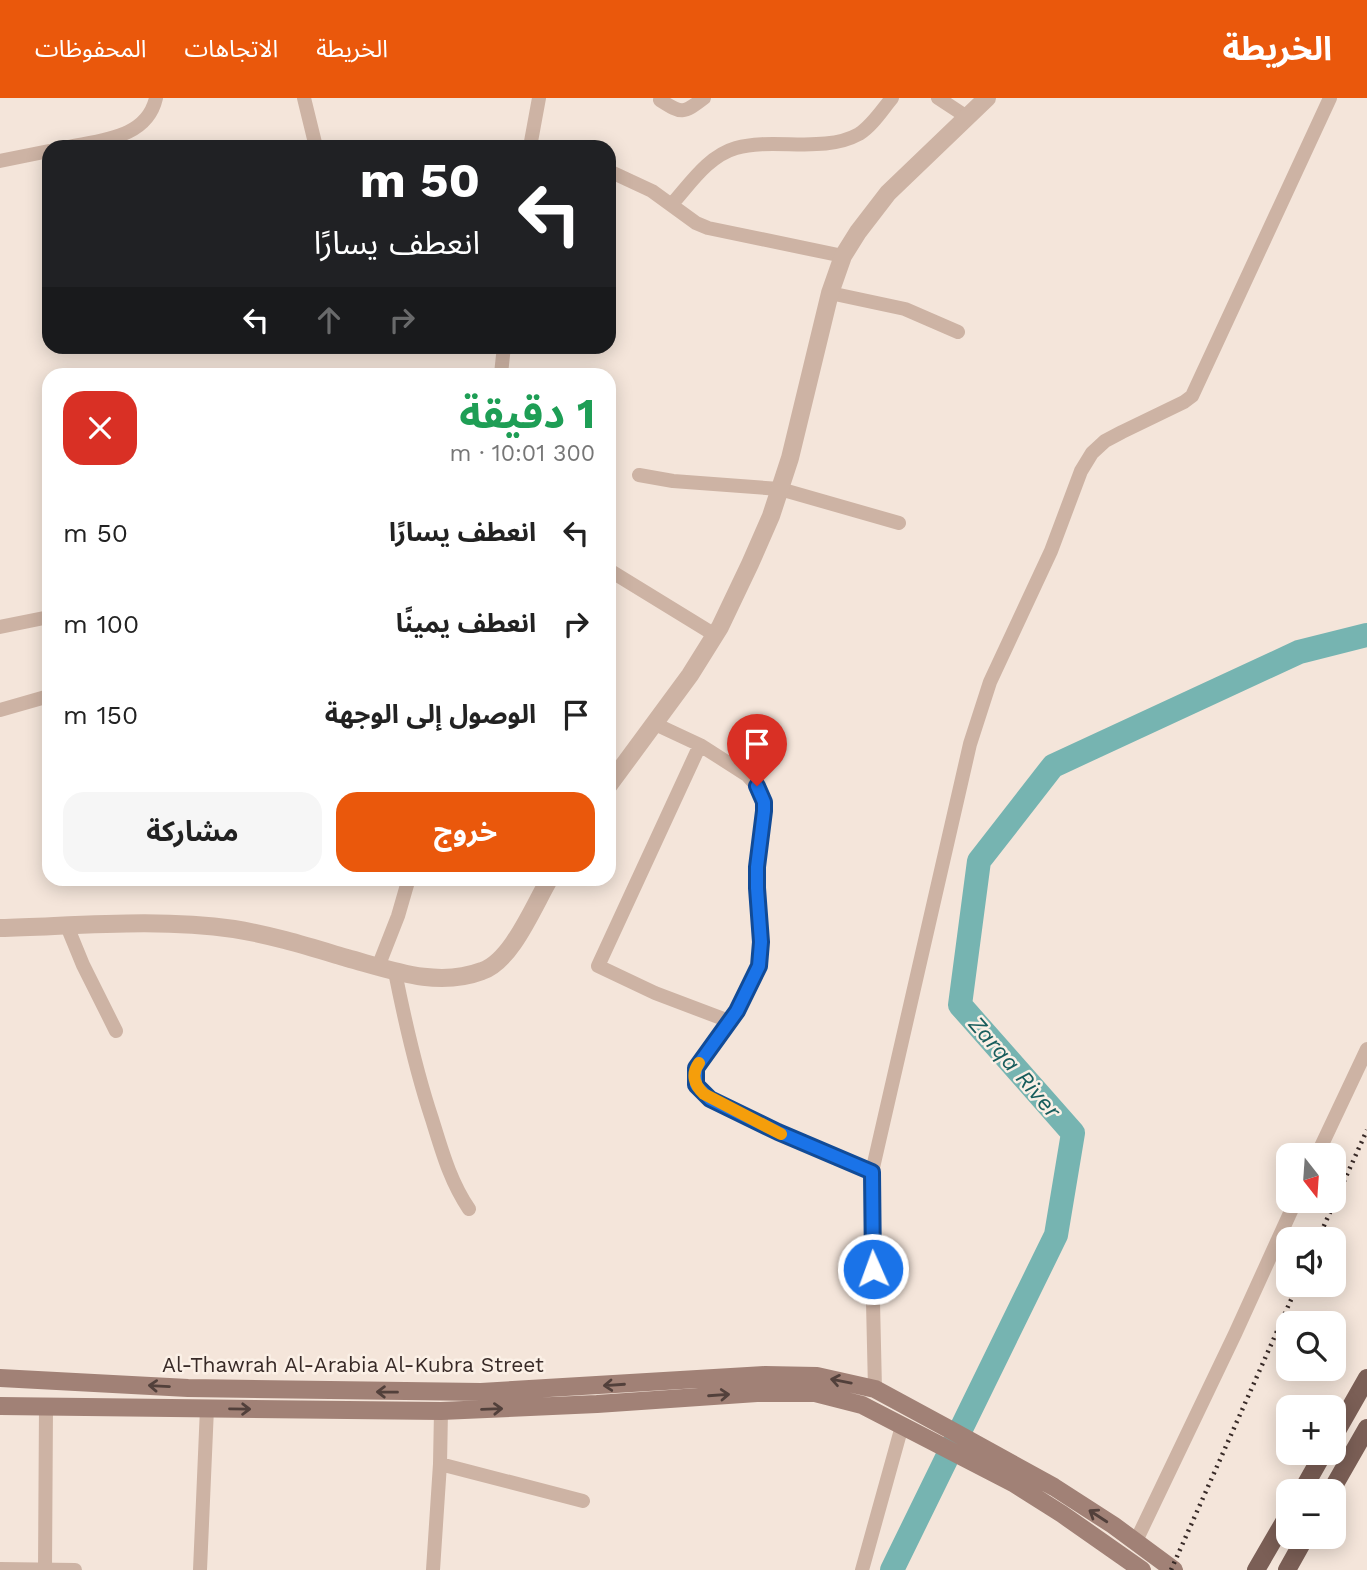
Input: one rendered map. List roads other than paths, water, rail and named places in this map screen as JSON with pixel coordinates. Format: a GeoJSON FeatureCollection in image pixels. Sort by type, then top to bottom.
{"type":"FeatureCollection","features":[{"type":"Feature","properties":{"kind":"main road","name":"Al-Thawrah Al-Arabia Al-Kubra Street"},"geometry":{"type":"LineString","coordinates":[[0,1378],[187,1388],[481,1392],[793,1375],[817,1376],[875,1389],[943,1435]]}},
{"type":"Feature","properties":{"kind":"main road"},"geometry":{"type":"LineString","coordinates":[[1346,1415],[1367,1378]]}},
{"type":"Feature","properties":{"kind":"main road","name":"Al-Thawrah Al-Arabia Al-Kubra Street"},"geometry":{"type":"LineString","coordinates":[[0,1406],[441,1411],[787,1392],[815,1393],[854,1402],[902,1426],[943,1435]]}},
{"type":"Feature","properties":{"kind":"main road"},"geometry":{"type":"LineString","coordinates":[[1338,1479],[1367,1427]]}},
{"type":"Feature","properties":{"kind":"main road"},"geometry":{"type":"LineString","coordinates":[[943,1435],[984,1458],[1142,1570]]}},
{"type":"Feature","properties":{"kind":"main road"},"geometry":{"type":"LineString","coordinates":[[984,1458],[1054,1487],[1136,1541],[1174,1570]]}},
{"type":"Feature","properties":{"kind":"main road"},"geometry":{"type":"LineString","coordinates":[[1256,1570],[1276,1536]]}},
{"type":"Feature","properties":{"kind":"main road"},"geometry":{"type":"LineString","coordinates":[[1287,1570],[1299,1549]]}},
{"type":"Feature","properties":{"kind":"street"},"geometry":{"type":"LineString","coordinates":[[103,140],[129,132],[147,119],[154,109],[156,98]]}},
{"type":"Feature","properties":{"kind":"street"},"geometry":{"type":"LineString","coordinates":[[304,98],[314,140]]}},
{"type":"Feature","properties":{"kind":"street"},"geometry":{"type":"LineString","coordinates":[[534,140],[539,98]]}},
{"type":"Feature","properties":{"kind":"street"},"geometry":{"type":"LineString","coordinates":[[660,100],[678,111],[684,111],[704,98]]}},
{"type":"Feature","properties":{"kind":"street"},"geometry":{"type":"LineString","coordinates":[[672,204],[709,162],[725,153],[750,146],[797,145],[845,139],[867,128],[892,98]]}},
{"type":"Feature","properties":{"kind":"street"},"geometry":{"type":"LineString","coordinates":[[938,98],[967,117]]}},
{"type":"Feature","properties":{"kind":"street"},"geometry":{"type":"LineString","coordinates":[[616,776],[690,676],[715,635],[771,516],[790,458],[801,406],[843,256],[888,193],[987,98]]}},
{"type":"Feature","properties":{"kind":"street"},"geometry":{"type":"LineString","coordinates":[[875,1389],[872,1172],[970,744],[999,660],[1051,551],[1081,471],[1092,453],[1122,432],[1192,396],[1330,98]]}},
{"type":"Feature","properties":{"kind":"street"},"geometry":{"type":"LineString","coordinates":[[0,161],[42,152]]}},
{"type":"Feature","properties":{"kind":"street"},"geometry":{"type":"LineString","coordinates":[[616,174],[634,181],[672,204],[696,223],[708,228],[843,256]]}},
{"type":"Feature","properties":{"kind":"street"},"geometry":{"type":"LineString","coordinates":[[831,293],[905,309],[958,332]]}},
{"type":"Feature","properties":{"kind":"street"},"geometry":{"type":"LineString","coordinates":[[639,475],[673,481],[780,489],[899,523]]}},
{"type":"Feature","properties":{"kind":"street"},"geometry":{"type":"LineString","coordinates":[[616,574],[715,635]]}},
{"type":"Feature","properties":{"kind":"street"},"geometry":{"type":"LineString","coordinates":[[0,627],[42,618]]}},
{"type":"Feature","properties":{"kind":"street"},"geometry":{"type":"LineString","coordinates":[[0,710],[42,698]]}},
{"type":"Feature","properties":{"kind":"street"},"geometry":{"type":"LineString","coordinates":[[655,724],[700,746],[747,775],[757,786],[764,802],[757,888],[761,954],[759,966],[729,1021],[696,1068],[694,1079],[698,1090],[710,1099],[778,1132],[872,1172]]}},
{"type":"Feature","properties":{"kind":"street"},"geometry":{"type":"LineString","coordinates":[[700,746],[598,966],[646,989],[729,1021]]}},
{"type":"Feature","properties":{"kind":"street"},"geometry":{"type":"LineString","coordinates":[[407,886],[387,969],[448,1170],[470,1209]]}},
{"type":"Feature","properties":{"kind":"street"},"geometry":{"type":"LineString","coordinates":[[0,928],[184,926],[257,933],[387,969],[424,977],[446,978],[484,971],[496,964],[508,950],[545,886]]}},
{"type":"Feature","properties":{"kind":"street"},"geometry":{"type":"LineString","coordinates":[[67,926],[116,1031]]}},
{"type":"Feature","properties":{"kind":"street"},"geometry":{"type":"LineString","coordinates":[[1323,1143],[1367,1049]]}},
{"type":"Feature","properties":{"kind":"street"},"geometry":{"type":"LineString","coordinates":[[1136,1541],[1290,1213]]}},
{"type":"Feature","properties":{"kind":"street"},"geometry":{"type":"LineString","coordinates":[[45,1569],[46,1407]]}},
{"type":"Feature","properties":{"kind":"street"},"geometry":{"type":"LineString","coordinates":[[200,1570],[207,1408]]}},
{"type":"Feature","properties":{"kind":"street"},"geometry":{"type":"LineString","coordinates":[[433,1570],[441,1411]]}},
{"type":"Feature","properties":{"kind":"street"},"geometry":{"type":"LineString","coordinates":[[862,1570],[902,1426]]}},
{"type":"Feature","properties":{"kind":"street"},"geometry":{"type":"LineString","coordinates":[[440,1464],[583,1500]]}},
{"type":"Feature","properties":{"kind":"street"},"geometry":{"type":"LineString","coordinates":[[0,1569],[75,1570]]}},
{"type":"Feature","properties":{"kind":"waterway","name":"Zarqa River"},"geometry":{"type":"LineString","coordinates":[[892,1570],[1056,1235],[1073,1133],[960,1005],[979,861],[1053,766],[1299,652],[1367,635]]}},
{"type":"Feature","properties":{"kind":"railway"},"geometry":{"type":"LineString","coordinates":[[1323,1227],[1367,1130]]}},
{"type":"Feature","properties":{"kind":"railway"},"geometry":{"type":"LineString","coordinates":[[1171,1570],[1292,1297]]}}]}
